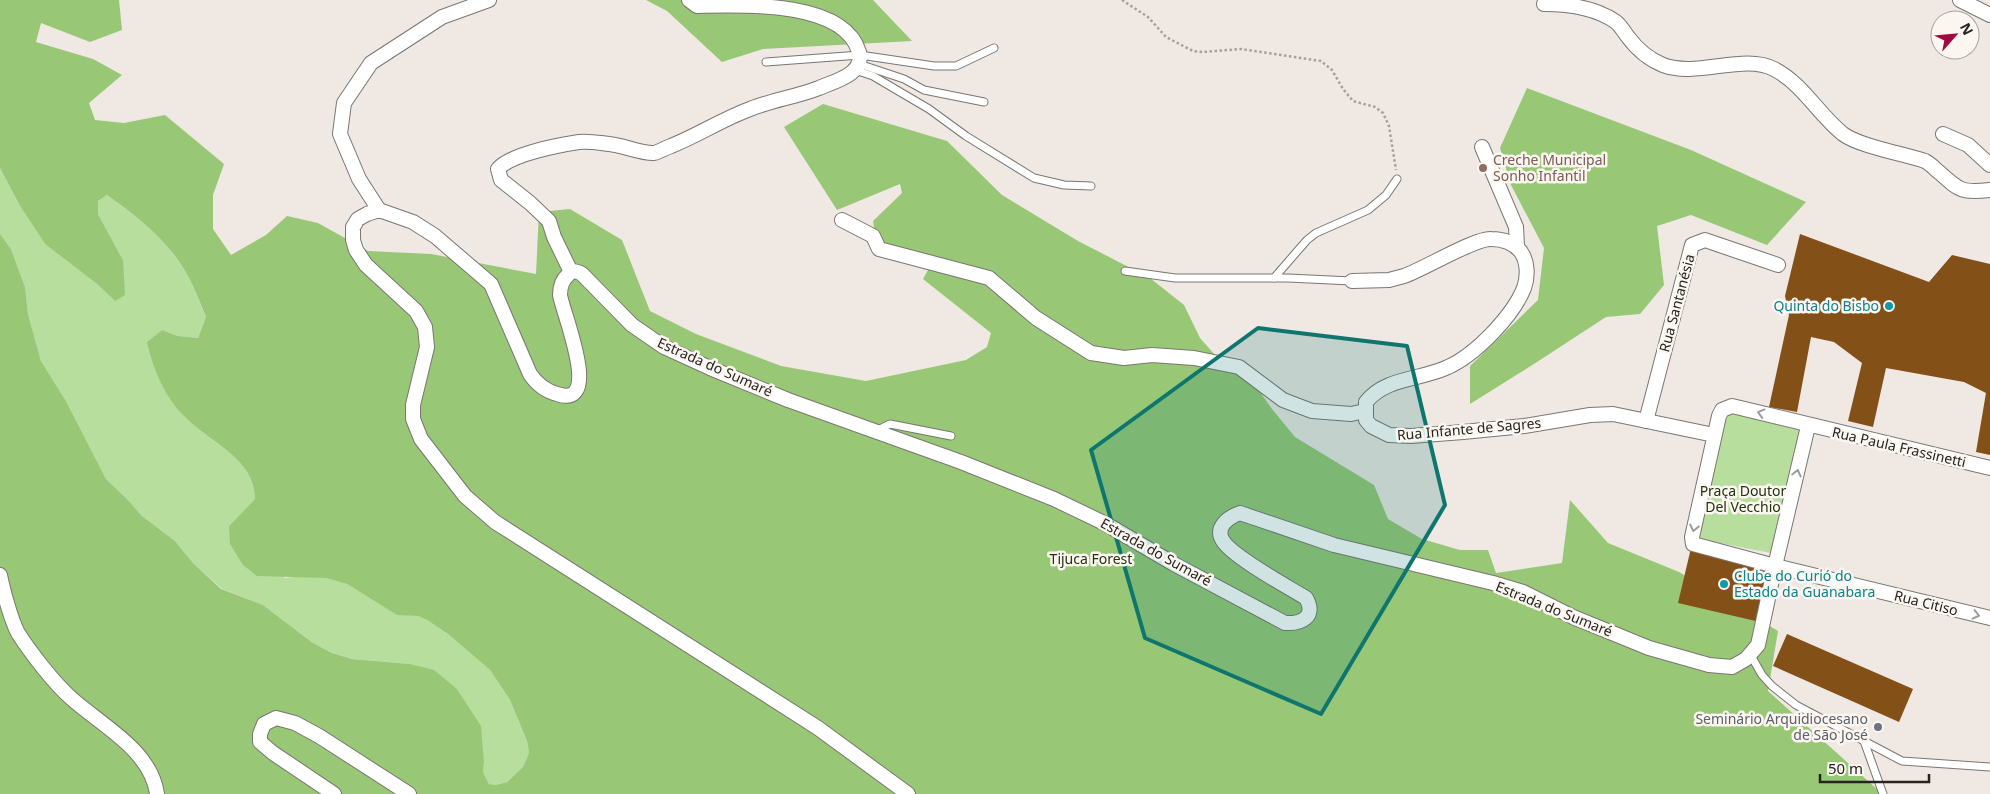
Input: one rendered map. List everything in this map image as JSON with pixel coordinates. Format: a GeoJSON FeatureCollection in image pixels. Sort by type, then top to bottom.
{"type":"FeatureCollection","features":[{"type":"Feature","properties":{"kind":"street"},"geometry":{"type":"LineString","coordinates":[[490,0],[442,17],[371,63],[344,103],[340,134],[359,179],[379,210],[413,222],[436,236],[491,284],[530,374],[536,383],[565,396],[576,390],[580,384],[580,368],[560,297],[562,282],[571,272],[554,238],[548,221],[530,202],[500,180],[498,169],[503,163],[550,148],[580,142],[612,144],[646,153],[654,153],[684,141],[709,127],[750,109],[815,90],[858,63],[856,40],[841,24],[821,14],[802,8],[755,3],[697,6],[689,0]]}},
{"type":"Feature","properties":{"kind":"street"},"geometry":{"type":"LineString","coordinates":[[1960,0],[1990,15]]}},
{"type":"Feature","properties":{"kind":"street"},"geometry":{"type":"LineString","coordinates":[[1544,4],[1563,4],[1592,10],[1617,23],[1644,55],[1662,65],[1679,70],[1746,64],[1762,64],[1773,68],[1796,84],[1830,122],[1845,135],[1927,162],[1964,191],[1990,190]]}},
{"type":"Feature","properties":{"kind":"street"},"geometry":{"type":"LineString","coordinates":[[1943,134],[1968,145],[1990,165]]}},
{"type":"Feature","properties":{"kind":"street"},"geometry":{"type":"LineString","coordinates":[[842,220],[872,236],[879,249],[989,278],[1036,318],[1091,352],[1124,358],[1152,355],[1194,358],[1239,367],[1284,400],[1312,411],[1351,414],[1365,411],[1366,402],[1372,394],[1387,385],[1449,366],[1475,348],[1499,324],[1518,301],[1525,286],[1527,271],[1524,257],[1517,246],[1516,227],[1482,147]]}},
{"type":"Feature","properties":{"kind":"street"},"geometry":{"type":"LineString","coordinates":[[379,210],[358,219],[353,228],[353,240],[356,250],[366,265],[416,311],[425,327],[427,347],[413,405],[413,419],[421,438],[465,496],[495,522],[818,728],[908,794]]}},
{"type":"Feature","properties":{"kind":"street"},"geometry":{"type":"LineString","coordinates":[[1352,281],[1389,280],[1404,276],[1489,238],[1507,241],[1517,246]]}},
{"type":"Feature","properties":{"kind":"street","name":"Rua Santanésia"},"geometry":{"type":"LineString","coordinates":[[1646,421],[1692,244],[1705,240],[1778,265]]}},
{"type":"Feature","properties":{"kind":"street","name":"Estrada do Sumaré"},"geometry":{"type":"LineString","coordinates":[[571,272],[577,271],[582,274],[632,325],[664,347],[788,400],[1026,488],[1106,524],[1174,564],[1285,623],[1296,624],[1303,620],[1309,614],[1310,605],[1306,598],[1234,552],[1222,540],[1220,532],[1223,524],[1229,517],[1240,513],[1334,545],[1493,583],[1522,592],[1573,617],[1649,648],[1709,665],[1732,667],[1746,660],[1750,654]]}},
{"type":"Feature","properties":{"kind":"street"},"geometry":{"type":"LineString","coordinates":[[1750,654],[1758,645],[1808,426],[1732,406],[1722,410],[1714,435],[1692,543],[1776,566]]}},
{"type":"Feature","properties":{"kind":"street","name":"Rua Infante de Sagres"},"geometry":{"type":"LineString","coordinates":[[1365,411],[1366,420],[1371,426],[1395,436],[1524,426],[1590,415],[1613,414],[1714,435]]}},
{"type":"Feature","properties":{"kind":"street","name":"Rua Paula Frassinetti"},"geometry":{"type":"LineString","coordinates":[[1808,426],[1990,468]]}},
{"type":"Feature","properties":{"kind":"street","name":"Rua Citiso"},"geometry":{"type":"LineString","coordinates":[[1776,566],[1990,618]]}},
{"type":"Feature","properties":{"kind":"street"},"geometry":{"type":"LineString","coordinates":[[0,575],[18,632],[37,659],[70,697],[137,752],[150,770],[158,794]]}},
{"type":"Feature","properties":{"kind":"street"},"geometry":{"type":"LineString","coordinates":[[334,794],[273,753],[260,742],[260,734],[264,724],[276,718],[295,724],[319,736],[409,794]]}},
{"type":"Feature","properties":{"kind":"lane"},"geometry":{"type":"LineString","coordinates":[[766,62],[956,66],[994,48]]}},
{"type":"Feature","properties":{"kind":"lane"},"geometry":{"type":"LineString","coordinates":[[858,63],[904,79],[924,90],[984,102]]}},
{"type":"Feature","properties":{"kind":"lane"},"geometry":{"type":"LineString","coordinates":[[858,63],[873,76],[929,109],[958,131],[1034,178],[1064,185],[1091,186]]}},
{"type":"Feature","properties":{"kind":"lane"},"geometry":{"type":"LineString","coordinates":[[1274,278],[1307,240],[1316,233],[1368,210],[1386,195],[1397,179]]}},
{"type":"Feature","properties":{"kind":"lane"},"geometry":{"type":"LineString","coordinates":[[1125,271],[1175,278],[1274,278],[1352,281]]}},
{"type":"Feature","properties":{"kind":"lane"},"geometry":{"type":"LineString","coordinates":[[876,431],[890,424],[951,436]]}},
{"type":"Feature","properties":{"kind":"lane"},"geometry":{"type":"LineString","coordinates":[[1750,654],[1762,675],[1772,686],[1790,700],[1902,761],[1990,766]]}},
{"type":"Feature","properties":{"kind":"lane"},"geometry":{"type":"LineString","coordinates":[[1864,741],[1883,794]]}},
{"type":"Feature","properties":{"kind":"path"},"geometry":{"type":"LineString","coordinates":[[1122,0],[1148,17],[1166,37],[1193,51],[1203,52],[1241,48],[1321,61],[1332,70],[1352,101],[1374,107],[1383,113],[1389,126],[1397,179]]}},
{"type":"Feature","properties":{"kind":"highlighted area"},"geometry":{"type":"Polygon","coordinates":[[[1258,328],[1407,346],[1445,505],[1321,714],[1145,638],[1091,450],[1258,328]]]}},
{"type":"Feature","properties":{"kind":"green space","name":"Tijuca Forest"},"geometry":{"type":"Polygon","coordinates":[[[0,0],[119,0],[122,30],[90,42],[41,23],[36,42],[93,59],[122,75],[89,103],[95,120],[124,123],[165,115],[224,164],[213,195],[213,229],[231,255],[266,235],[287,216],[318,223],[368,251],[431,254],[536,274],[539,212],[570,209],[622,240],[650,311],[696,334],[781,366],[866,381],[966,360],[987,347],[991,333],[923,279],[932,263],[877,247],[873,221],[902,193],[900,184],[837,210],[784,127],[823,104],[947,141],[1002,195],[1078,241],[1150,278],[1184,305],[1200,338],[1223,364],[1250,378],[1295,437],[1374,485],[1388,519],[1422,539],[1460,550],[1488,550],[1496,573],[1562,563],[1570,500],[1608,543],[1679,572],[1778,631],[1768,691],[1878,790],[1879,794],[0,794],[0,234],[11,249],[25,287],[28,314],[41,361],[66,401],[106,479],[142,516],[175,541],[193,563],[221,589],[263,605],[313,643],[332,653],[352,659],[410,664],[434,670],[457,689],[481,726],[483,772],[489,784],[496,785],[507,782],[523,767],[529,753],[527,741],[510,700],[490,670],[448,634],[427,620],[418,616],[397,615],[347,584],[326,578],[257,576],[243,565],[230,544],[229,526],[255,499],[253,485],[248,473],[229,452],[195,426],[171,401],[156,373],[147,342],[162,330],[178,336],[198,338],[206,317],[183,267],[172,252],[150,229],[107,195],[98,201],[98,214],[123,260],[125,295],[115,301],[97,284],[45,244],[20,206],[0,168],[0,0]]]}},
{"type":"Feature","properties":{"kind":"green space"},"geometry":{"type":"Polygon","coordinates":[[[646,0],[873,0],[912,41],[763,49],[722,62],[667,11],[646,0]]]}},
{"type":"Feature","properties":{"kind":"green space"},"geometry":{"type":"Polygon","coordinates":[[[1527,88],[1691,150],[1806,202],[1767,245],[1691,215],[1657,226],[1664,285],[1640,314],[1606,317],[1470,404],[1470,366],[1538,300],[1544,248],[1511,185],[1500,148],[1527,88]]]}},
{"type":"Feature","properties":{"kind":"green space"},"geometry":{"type":"Polygon","coordinates":[[[0,168],[20,206],[45,244],[97,284],[115,301],[123,260],[98,214],[98,201],[107,195],[141,221],[178,259],[196,292],[206,318],[198,338],[178,336],[162,330],[148,342],[153,362],[171,401],[195,426],[229,452],[248,473],[253,485],[255,499],[229,526],[285,578],[301,576],[326,578],[347,584],[396,614],[418,616],[427,620],[448,634],[490,670],[510,700],[527,741],[529,753],[523,767],[507,782],[496,785],[489,784],[483,772],[484,763],[410,664],[352,659],[332,653],[313,643],[263,605],[222,589],[193,563],[175,541],[142,516],[106,479],[66,401],[41,361],[28,314],[25,287],[11,249],[0,234],[0,168]]]}},
{"type":"Feature","properties":{"kind":"green space","name":"Praça Doutor Del Vecchio"},"geometry":{"type":"Polygon","coordinates":[[[1725,411],[1800,429],[1771,553],[1698,539],[1725,411]]]}},
{"type":"Feature","properties":{"kind":"building","name":"Quinta do Bisbo"},"geometry":{"type":"Polygon","coordinates":[[[1800,234],[1929,282],[1952,255],[1990,264],[1990,455],[1976,452],[1986,393],[1964,382],[1886,368],[1873,427],[1848,421],[1862,363],[1834,342],[1811,337],[1797,412],[1769,407],[1789,315],[1785,296],[1800,234]]]}},
{"type":"Feature","properties":{"kind":"building","name":"Clube do Curió do Estado da Guanabara"},"geometry":{"type":"Polygon","coordinates":[[[1691,548],[1770,566],[1760,622],[1678,603],[1691,548]]]}},
{"type":"Feature","properties":{"kind":"building","name":"Seminário Arquidiocesano de São José"},"geometry":{"type":"Polygon","coordinates":[[[1787,634],[1913,689],[1899,722],[1773,666],[1787,634]]]}},
{"type":"Feature","properties":{"kind":"place","name":"Creche Municipal Sonho Infantil"},"geometry":{"type":"Point","coordinates":[1483,168]}},
{"type":"Feature","properties":{"kind":"place","name":"Quinta do Bisbo"},"geometry":{"type":"Point","coordinates":[1889,306]}},
{"type":"Feature","properties":{"kind":"place","name":"Clube do Curió do Estado da Guanabara"},"geometry":{"type":"Point","coordinates":[1724,584]}},
{"type":"Feature","properties":{"kind":"place","name":"Seminário Arquidiocesano de São José"},"geometry":{"type":"Point","coordinates":[1878,727]}}]}
